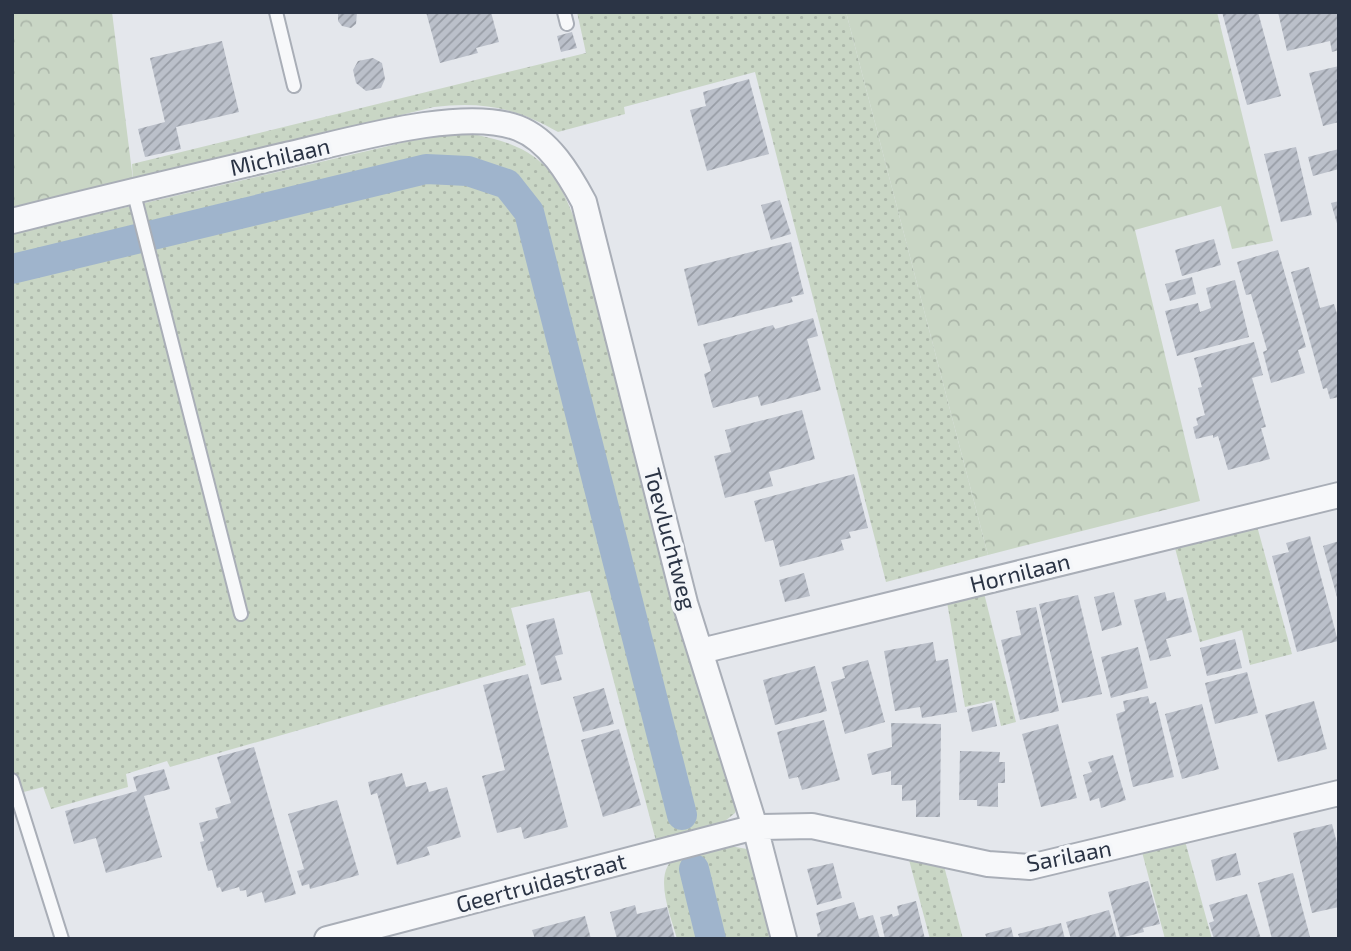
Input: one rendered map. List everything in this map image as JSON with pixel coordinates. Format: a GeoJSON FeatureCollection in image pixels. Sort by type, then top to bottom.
{"type":"FeatureCollection","features":[{"type":"Feature","properties":{"kind":"street","name":"Michilaan"},"geometry":{"type":"LineString","coordinates":[[12,221],[133,190],[426,124],[488,122],[519,128],[545,146]]}},
{"type":"Feature","properties":{"kind":"street","name":"Toevluchtweg"},"geometry":{"type":"LineString","coordinates":[[545,146],[566,168],[584,202],[685,603],[755,827],[784,939]]}},
{"type":"Feature","properties":{"kind":"street","name":"Hornilaan"},"geometry":{"type":"LineString","coordinates":[[701,650],[1339,495]]}},
{"type":"Feature","properties":{"kind":"street","name":"Sarilaan"},"geometry":{"type":"LineString","coordinates":[[755,827],[812,826],[988,864],[1030,867],[1339,793]]}},
{"type":"Feature","properties":{"kind":"street","name":"Geertruidastraat"},"geometry":{"type":"LineString","coordinates":[[327,939],[755,827]]}},
{"type":"Feature","properties":{"kind":"lane"},"geometry":{"type":"LineString","coordinates":[[276,12],[294,86]]}},
{"type":"Feature","properties":{"kind":"lane"},"geometry":{"type":"LineString","coordinates":[[133,190],[241,614]]}},
{"type":"Feature","properties":{"kind":"lane"},"geometry":{"type":"LineString","coordinates":[[12,780],[62,939]]}},
{"type":"Feature","properties":{"kind":"green space"},"geometry":{"type":"Polygon","coordinates":[[[12,12],[112,12],[133,180],[12,211],[12,12]]]}},
{"type":"Feature","properties":{"kind":"green space"},"geometry":{"type":"Polygon","coordinates":[[[577,12],[846,12],[988,555],[886,582],[755,72],[624,107],[625,114],[558,132],[528,117],[499,108],[451,105],[133,180],[132,164],[586,53],[577,12]]]}},
{"type":"Feature","properties":{"kind":"green space"},"geometry":{"type":"Polygon","coordinates":[[[846,12],[1217,12],[1273,241],[1232,249],[1221,206],[1135,230],[1200,501],[988,555],[846,12]]]}},
{"type":"Feature","properties":{"kind":"green space"},"geometry":{"type":"Polygon","coordinates":[[[461,132],[488,137],[527,152],[553,176],[573,214],[582,239],[676,619],[738,803],[735,813],[720,825],[656,841],[590,591],[511,608],[526,665],[170,767],[167,761],[126,774],[128,787],[51,809],[43,787],[20,793],[12,769],[12,234],[431,136],[461,132]]]}},
{"type":"Feature","properties":{"kind":"green space"},"geometry":{"type":"Polygon","coordinates":[[[1257,526],[1292,654],[1250,665],[1242,630],[1200,642],[1175,548],[1257,526]]]}},
{"type":"Feature","properties":{"kind":"green space"},"geometry":{"type":"Polygon","coordinates":[[[984,593],[1016,722],[1001,726],[995,700],[965,707],[947,602],[984,593]]]}},
{"type":"Feature","properties":{"kind":"green space"},"geometry":{"type":"Polygon","coordinates":[[[1185,841],[1212,939],[1165,939],[1142,852],[1185,841]]]}},
{"type":"Feature","properties":{"kind":"green space"},"geometry":{"type":"Polygon","coordinates":[[[724,845],[747,849],[753,858],[773,939],[677,939],[665,893],[666,870],[671,861],[681,854],[724,845]]]}},
{"type":"Feature","properties":{"kind":"green space"},"geometry":{"type":"Polygon","coordinates":[[[908,856],[944,866],[963,939],[930,939],[908,856]]]}},
{"type":"Feature","properties":{"kind":"building"},"geometry":{"type":"Polygon","coordinates":[[[338,12],[357,12],[356,24],[351,28],[342,26],[338,21],[338,12]]]}},
{"type":"Feature","properties":{"kind":"building"},"geometry":{"type":"Polygon","coordinates":[[[426,12],[491,12],[499,42],[476,48],[478,53],[440,63],[426,12]]]}},
{"type":"Feature","properties":{"kind":"building"},"geometry":{"type":"Polygon","coordinates":[[[1222,12],[1258,12],[1281,96],[1247,105],[1222,12]]]}},
{"type":"Feature","properties":{"kind":"building"},"geometry":{"type":"Polygon","coordinates":[[[1278,12],[1339,12],[1339,50],[1332,52],[1330,41],[1287,51],[1278,12]]]}},
{"type":"Feature","properties":{"kind":"building"},"geometry":{"type":"Polygon","coordinates":[[[572,32],[577,48],[561,52],[557,36],[572,32]]]}},
{"type":"Feature","properties":{"kind":"building"},"geometry":{"type":"Polygon","coordinates":[[[222,41],[239,112],[176,127],[181,149],[145,157],[138,129],[165,122],[150,58],[222,41]]]}},
{"type":"Feature","properties":{"kind":"building"},"geometry":{"type":"Polygon","coordinates":[[[373,58],[382,63],[385,79],[381,88],[366,91],[356,83],[353,70],[358,61],[373,58]]]}},
{"type":"Feature","properties":{"kind":"building"},"geometry":{"type":"Polygon","coordinates":[[[1339,66],[1339,122],[1323,126],[1309,73],[1339,66]]]}},
{"type":"Feature","properties":{"kind":"building"},"geometry":{"type":"Polygon","coordinates":[[[749,79],[769,154],[707,171],[690,110],[706,106],[703,92],[749,79]]]}},
{"type":"Feature","properties":{"kind":"building"},"geometry":{"type":"Polygon","coordinates":[[[1296,147],[1312,215],[1281,222],[1264,154],[1296,147]]]}},
{"type":"Feature","properties":{"kind":"building"},"geometry":{"type":"Polygon","coordinates":[[[1339,149],[1339,169],[1313,176],[1308,157],[1339,149]]]}},
{"type":"Feature","properties":{"kind":"building"},"geometry":{"type":"Polygon","coordinates":[[[780,200],[791,234],[771,240],[761,205],[780,200]]]}},
{"type":"Feature","properties":{"kind":"building"},"geometry":{"type":"Polygon","coordinates":[[[1339,201],[1339,227],[1338,227],[1331,203],[1339,201]]]}},
{"type":"Feature","properties":{"kind":"building"},"geometry":{"type":"Polygon","coordinates":[[[1214,239],[1221,265],[1182,276],[1175,250],[1214,239]]]}},
{"type":"Feature","properties":{"kind":"building"},"geometry":{"type":"Polygon","coordinates":[[[791,242],[804,294],[791,297],[793,302],[698,326],[684,269],[791,242]]]}},
{"type":"Feature","properties":{"kind":"building"},"geometry":{"type":"Polygon","coordinates":[[[1278,250],[1306,347],[1298,350],[1305,373],[1271,383],[1263,352],[1267,350],[1251,294],[1246,295],[1237,262],[1278,250]]]}},
{"type":"Feature","properties":{"kind":"building"},"geometry":{"type":"Polygon","coordinates":[[[1309,267],[1320,308],[1334,304],[1339,320],[1339,397],[1330,399],[1327,388],[1323,389],[1291,272],[1309,267]]]}},
{"type":"Feature","properties":{"kind":"building"},"geometry":{"type":"Polygon","coordinates":[[[1192,277],[1196,294],[1170,301],[1165,284],[1192,277]]]}},
{"type":"Feature","properties":{"kind":"building"},"geometry":{"type":"Polygon","coordinates":[[[1235,280],[1249,337],[1177,356],[1165,311],[1198,303],[1200,312],[1211,308],[1206,288],[1235,280]]]}},
{"type":"Feature","properties":{"kind":"building"},"geometry":{"type":"Polygon","coordinates":[[[813,318],[818,336],[807,339],[821,390],[761,406],[758,396],[713,408],[704,374],[711,371],[703,344],[773,325],[775,329],[813,318]]]}},
{"type":"Feature","properties":{"kind":"building"},"geometry":{"type":"Polygon","coordinates":[[[1254,342],[1263,375],[1252,378],[1266,427],[1261,428],[1270,459],[1228,470],[1218,436],[1196,439],[1193,427],[1198,425],[1196,418],[1205,415],[1198,388],[1202,387],[1194,358],[1254,342]]]}},
{"type":"Feature","properties":{"kind":"building"},"geometry":{"type":"Polygon","coordinates":[[[802,410],[815,459],[769,472],[773,486],[725,498],[714,456],[731,452],[725,430],[802,410]]]}},
{"type":"Feature","properties":{"kind":"building"},"geometry":{"type":"Polygon","coordinates":[[[854,474],[868,528],[849,532],[851,538],[841,540],[844,550],[780,567],[773,540],[765,542],[754,501],[854,474]]]}},
{"type":"Feature","properties":{"kind":"building"},"geometry":{"type":"Polygon","coordinates":[[[1310,536],[1338,641],[1297,652],[1272,556],[1289,552],[1286,543],[1310,536]]]}},
{"type":"Feature","properties":{"kind":"building"},"geometry":{"type":"Polygon","coordinates":[[[1339,541],[1339,601],[1338,601],[1323,546],[1339,541]]]}},
{"type":"Feature","properties":{"kind":"building"},"geometry":{"type":"Polygon","coordinates":[[[804,573],[810,596],[785,602],[779,580],[804,573]]]}},
{"type":"Feature","properties":{"kind":"building"},"geometry":{"type":"Polygon","coordinates":[[[1114,592],[1122,625],[1102,631],[1094,597],[1114,592]]]}},
{"type":"Feature","properties":{"kind":"building"},"geometry":{"type":"Polygon","coordinates":[[[1165,592],[1167,601],[1183,597],[1192,632],[1166,639],[1171,656],[1150,661],[1134,600],[1165,592]]]}},
{"type":"Feature","properties":{"kind":"building"},"geometry":{"type":"Polygon","coordinates":[[[1078,595],[1102,694],[1062,703],[1039,604],[1078,595]]]}},
{"type":"Feature","properties":{"kind":"building"},"geometry":{"type":"Polygon","coordinates":[[[1036,607],[1059,711],[1020,720],[1001,640],[1021,635],[1016,611],[1036,607]]]}},
{"type":"Feature","properties":{"kind":"building"},"geometry":{"type":"Polygon","coordinates":[[[554,618],[563,654],[555,656],[562,680],[541,685],[526,625],[554,618]]]}},
{"type":"Feature","properties":{"kind":"building"},"geometry":{"type":"Polygon","coordinates":[[[1235,639],[1242,668],[1207,676],[1200,648],[1235,639]]]}},
{"type":"Feature","properties":{"kind":"building"},"geometry":{"type":"Polygon","coordinates":[[[933,642],[936,661],[948,659],[957,712],[922,718],[920,707],[895,711],[884,651],[933,642]]]}},
{"type":"Feature","properties":{"kind":"building"},"geometry":{"type":"Polygon","coordinates":[[[1138,647],[1148,688],[1111,698],[1101,657],[1138,647]]]}},
{"type":"Feature","properties":{"kind":"building"},"geometry":{"type":"Polygon","coordinates":[[[868,660],[885,722],[845,734],[831,682],[845,678],[842,667],[868,660]]]}},
{"type":"Feature","properties":{"kind":"building"},"geometry":{"type":"Polygon","coordinates":[[[815,666],[827,711],[775,725],[763,680],[815,666]]]}},
{"type":"Feature","properties":{"kind":"building"},"geometry":{"type":"Polygon","coordinates":[[[1247,672],[1258,713],[1215,724],[1205,683],[1247,672]]]}},
{"type":"Feature","properties":{"kind":"building"},"geometry":{"type":"Polygon","coordinates":[[[528,674],[568,827],[524,839],[521,827],[497,833],[482,776],[505,770],[483,685],[528,674]]]}},
{"type":"Feature","properties":{"kind":"building"},"geometry":{"type":"Polygon","coordinates":[[[604,688],[614,724],[583,732],[573,697],[604,688]]]}},
{"type":"Feature","properties":{"kind":"building"},"geometry":{"type":"Polygon","coordinates":[[[1148,696],[1150,704],[1156,702],[1174,777],[1133,787],[1116,714],[1125,711],[1123,701],[1148,696]]]}},
{"type":"Feature","properties":{"kind":"building"},"geometry":{"type":"Polygon","coordinates":[[[1314,701],[1327,749],[1278,762],[1265,715],[1314,701]]]}},
{"type":"Feature","properties":{"kind":"building"},"geometry":{"type":"Polygon","coordinates":[[[992,703],[997,726],[972,732],[967,709],[992,703]]]}},
{"type":"Feature","properties":{"kind":"building"},"geometry":{"type":"Polygon","coordinates":[[[1202,704],[1219,769],[1182,779],[1165,714],[1202,704]]]}},
{"type":"Feature","properties":{"kind":"building"},"geometry":{"type":"Polygon","coordinates":[[[824,720],[840,780],[802,790],[798,777],[789,779],[777,732],[824,720]]]}},
{"type":"Feature","properties":{"kind":"building"},"geometry":{"type":"Polygon","coordinates":[[[891,723],[941,724],[940,817],[916,817],[916,800],[902,801],[902,785],[891,785],[891,771],[872,775],[867,754],[892,747],[891,723]]]}},
{"type":"Feature","properties":{"kind":"building"},"geometry":{"type":"Polygon","coordinates":[[[1058,724],[1077,798],[1041,807],[1022,734],[1058,724]]]}},
{"type":"Feature","properties":{"kind":"building"},"geometry":{"type":"Polygon","coordinates":[[[619,729],[641,805],[603,817],[581,740],[619,729]]]}},
{"type":"Feature","properties":{"kind":"building"},"geometry":{"type":"Polygon","coordinates":[[[254,747],[296,894],[265,903],[262,892],[247,897],[246,890],[240,891],[239,887],[222,892],[220,887],[217,888],[212,870],[208,871],[200,842],[204,841],[199,823],[218,818],[215,808],[231,803],[217,757],[254,747]]]}},
{"type":"Feature","properties":{"kind":"building"},"geometry":{"type":"Polygon","coordinates":[[[960,751],[1000,752],[999,762],[1005,762],[1005,783],[998,783],[998,807],[977,806],[977,800],[959,800],[960,751]]]}},
{"type":"Feature","properties":{"kind":"building"},"geometry":{"type":"Polygon","coordinates":[[[1113,755],[1126,800],[1101,808],[1099,798],[1090,801],[1083,775],[1092,772],[1088,762],[1113,755]]]}},
{"type":"Feature","properties":{"kind":"building"},"geometry":{"type":"Polygon","coordinates":[[[164,769],[170,789],[144,796],[162,857],[106,873],[96,838],[74,844],[65,811],[137,791],[133,777],[164,769]]]}},
{"type":"Feature","properties":{"kind":"building"},"geometry":{"type":"Polygon","coordinates":[[[402,773],[406,787],[426,782],[429,792],[447,787],[461,837],[427,847],[430,855],[397,865],[377,793],[371,795],[368,782],[402,773]]]}},
{"type":"Feature","properties":{"kind":"building"},"geometry":{"type":"Polygon","coordinates":[[[337,800],[359,875],[310,889],[309,884],[302,886],[297,871],[304,869],[288,814],[337,800]]]}},
{"type":"Feature","properties":{"kind":"building"},"geometry":{"type":"Polygon","coordinates":[[[1332,824],[1339,851],[1339,907],[1312,913],[1293,833],[1332,824]]]}},
{"type":"Feature","properties":{"kind":"building"},"geometry":{"type":"Polygon","coordinates":[[[1236,853],[1241,875],[1216,881],[1211,860],[1236,853]]]}},
{"type":"Feature","properties":{"kind":"building"},"geometry":{"type":"Polygon","coordinates":[[[833,863],[842,898],[817,905],[807,869],[833,863]]]}},
{"type":"Feature","properties":{"kind":"building"},"geometry":{"type":"Polygon","coordinates":[[[1293,873],[1310,937],[1272,939],[1258,883],[1293,873]]]}},
{"type":"Feature","properties":{"kind":"building"},"geometry":{"type":"Polygon","coordinates":[[[1148,881],[1160,924],[1143,928],[1144,932],[1120,938],[1108,892],[1148,881]]]}},
{"type":"Feature","properties":{"kind":"building"},"geometry":{"type":"Polygon","coordinates":[[[1247,894],[1261,939],[1214,939],[1209,923],[1214,921],[1209,905],[1247,894]]]}},
{"type":"Feature","properties":{"kind":"building"},"geometry":{"type":"Polygon","coordinates":[[[916,901],[925,939],[885,939],[880,917],[899,915],[897,906],[916,901]]]}},
{"type":"Feature","properties":{"kind":"building"},"geometry":{"type":"Polygon","coordinates":[[[854,902],[859,919],[873,915],[880,939],[818,939],[817,934],[821,932],[816,913],[854,902]]]}},
{"type":"Feature","properties":{"kind":"building"},"geometry":{"type":"Polygon","coordinates":[[[635,905],[637,914],[667,907],[675,939],[617,939],[610,912],[635,905]]]}},
{"type":"Feature","properties":{"kind":"building"},"geometry":{"type":"Polygon","coordinates":[[[1109,910],[1117,939],[1071,939],[1066,922],[1109,910]]]}},
{"type":"Feature","properties":{"kind":"building"},"geometry":{"type":"Polygon","coordinates":[[[585,916],[591,939],[535,939],[532,930],[585,916]]]}},
{"type":"Feature","properties":{"kind":"building"},"geometry":{"type":"Polygon","coordinates":[[[1061,923],[1065,939],[1020,939],[1018,934],[1061,923]]]}},
{"type":"Feature","properties":{"kind":"building"},"geometry":{"type":"Polygon","coordinates":[[[1011,927],[1014,939],[987,939],[985,934],[1011,927]]]}},
{"type":"Feature","properties":{"kind":"waterway"},"geometry":{"type":"LineString","coordinates":[[12,269],[426,169],[468,171],[507,184],[529,212],[682,815]]}},
{"type":"Feature","properties":{"kind":"waterway"},"geometry":{"type":"LineString","coordinates":[[694,869],[711,939]]}}]}
